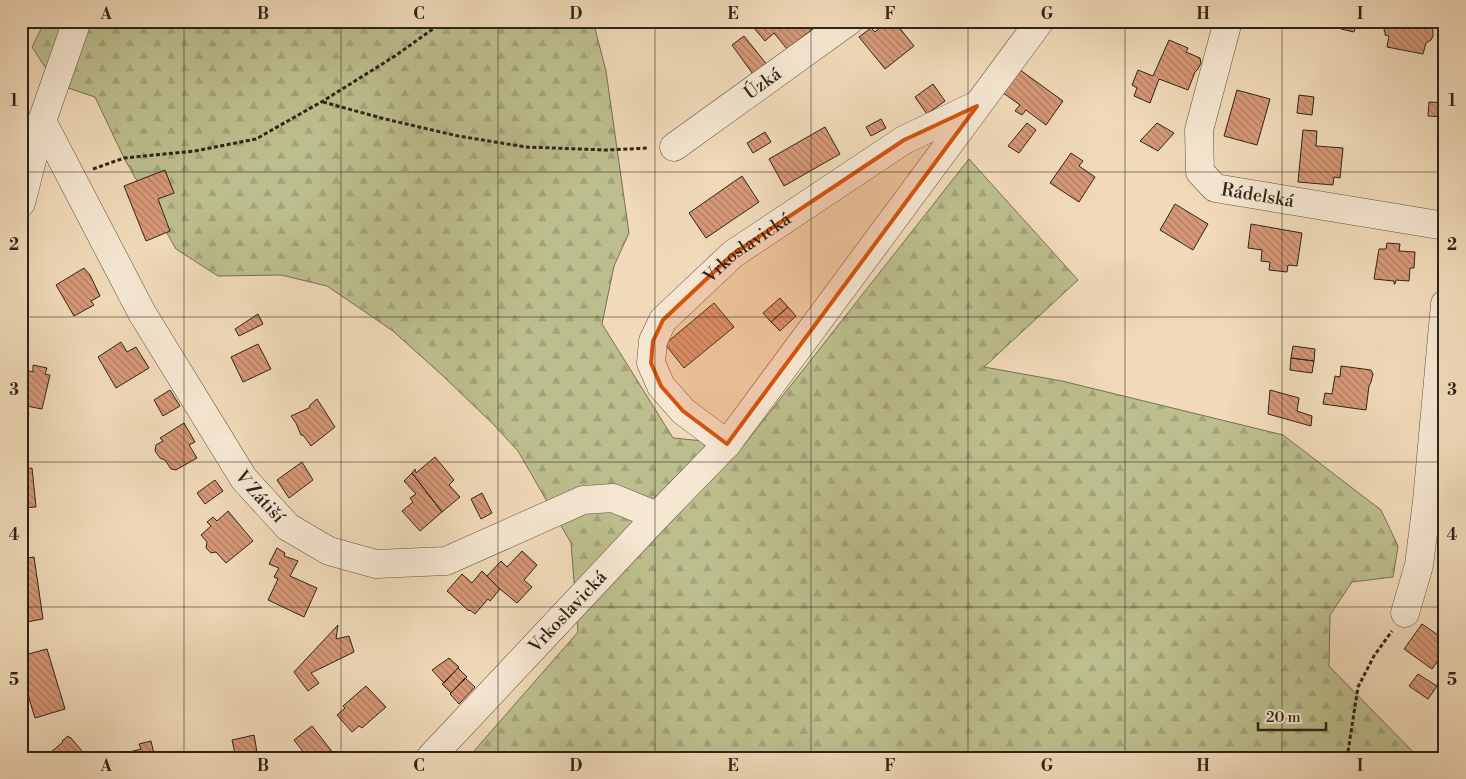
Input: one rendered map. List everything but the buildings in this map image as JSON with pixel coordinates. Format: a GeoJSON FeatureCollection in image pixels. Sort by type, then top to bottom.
{"type":"FeatureCollection","features":[{"type":"Feature","properties":{"kind":"street"},"geometry":{"type":"LineString","coordinates":[[21,203],[42,122],[77,21]]}},
{"type":"Feature","properties":{"kind":"street","name":"Úzká"},"geometry":{"type":"LineString","coordinates":[[674,147],[850,21]]}},
{"type":"Feature","properties":{"kind":"street","name":"Vrkoslavická"},"geometry":{"type":"LineString","coordinates":[[430,758],[727,444],[1040,21]]}},
{"type":"Feature","properties":{"kind":"street","name":"Rádelská"},"geometry":{"type":"LineString","coordinates":[[1228,21],[1198,130],[1200,172],[1215,188],[1445,226]]}},
{"type":"Feature","properties":{"kind":"street","name":"Vrkoslavická"},"geometry":{"type":"LineString","coordinates":[[727,444],[682,411],[661,386],[651,363],[653,340],[663,320],[733,254],[904,140],[977,106]]}},
{"type":"Feature","properties":{"kind":"street","name":"V Zátiší"},"geometry":{"type":"LineString","coordinates":[[42,122],[142,312],[244,479],[288,527],[329,551],[376,564],[446,561],[583,500],[613,498],[657,516]]}},
{"type":"Feature","properties":{"kind":"street"},"geometry":{"type":"LineString","coordinates":[[1405,613],[1419,565],[1428,491],[1445,304]]}},
{"type":"Feature","properties":{"kind":"path"},"geometry":{"type":"LineString","coordinates":[[72,177],[124,158],[195,151],[256,139],[323,101],[395,56],[444,21]]}},
{"type":"Feature","properties":{"kind":"path"},"geometry":{"type":"LineString","coordinates":[[323,101],[385,119],[458,136],[526,147],[607,150],[674,147]]}},
{"type":"Feature","properties":{"kind":"path"},"geometry":{"type":"LineString","coordinates":[[1347,758],[1358,688],[1374,656],[1405,613]]}},
{"type":"Feature","properties":{"kind":"highlighted area"},"geometry":{"type":"Polygon","coordinates":[[[977,106],[727,444],[683,411],[661,386],[651,363],[653,341],[663,320],[733,254],[904,140],[977,106]]]}},
{"type":"Feature","properties":{"kind":"green space"},"geometry":{"type":"Polygon","coordinates":[[[45,21],[593,21],[606,71],[629,233],[614,266],[602,324],[673,438],[744,445],[969,159],[1078,280],[984,367],[1062,381],[1283,435],[1381,510],[1398,546],[1393,577],[1352,582],[1330,615],[1329,666],[1419,758],[468,758],[578,632],[571,543],[518,451],[443,376],[393,331],[327,286],[281,275],[218,276],[176,249],[124,158],[95,97],[56,84],[32,47],[45,21]]]}},
{"type":"Feature","properties":{"kind":"waterway"},"geometry":{"type":"LineString","coordinates":[[723,758],[727,755]]}}]}
